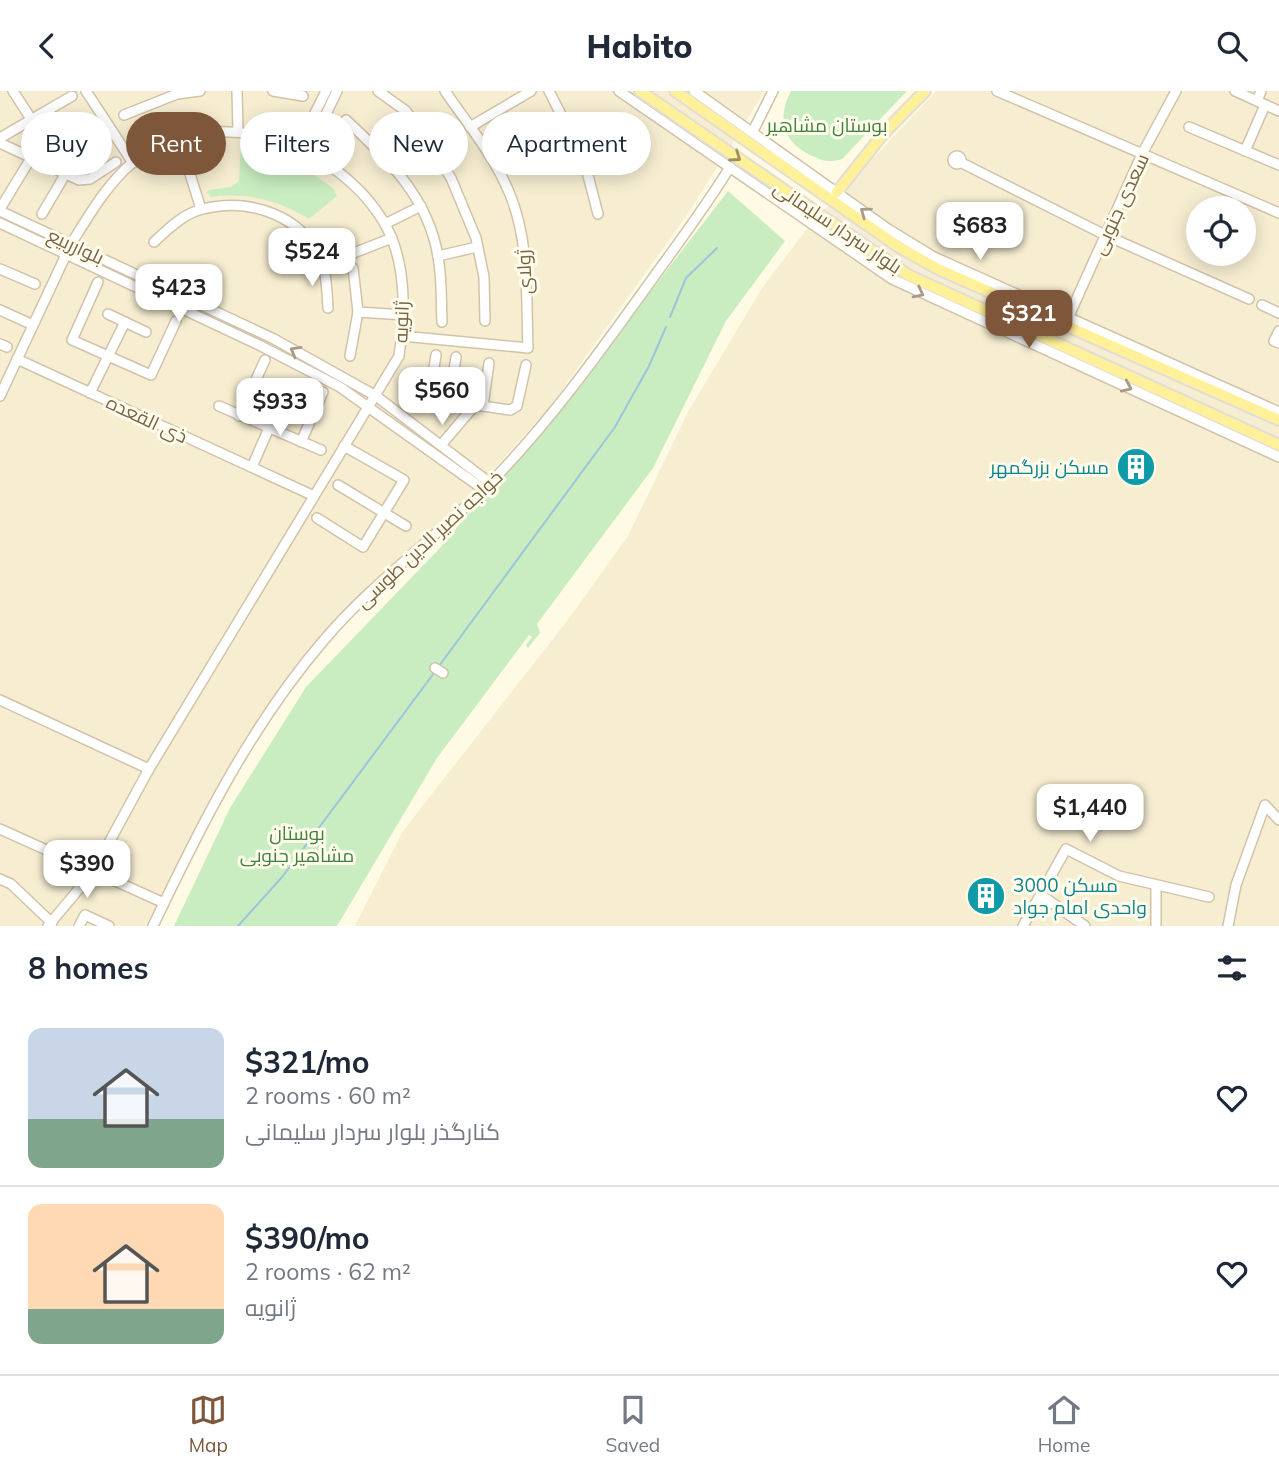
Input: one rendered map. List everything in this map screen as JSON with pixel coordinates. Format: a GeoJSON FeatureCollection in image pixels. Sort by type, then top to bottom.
{"type":"FeatureCollection","features":[{"type":"Feature","properties":{"kind":"main road","name":"بلوار سردار سلیمانی"},"geometry":{"type":"LineString","coordinates":[[637,91],[908,275],[1279,445]]}},
{"type":"Feature","properties":{"kind":"main road","name":"بلوار سردار سلیمانی"},"geometry":{"type":"LineString","coordinates":[[675,91],[899,247],[938,269],[1279,420]]}},
{"type":"Feature","properties":{"kind":"main road"},"geometry":{"type":"LineString","coordinates":[[837,192],[883,134],[925,91]]}},
{"type":"Feature","properties":{"kind":"street"},"geometry":{"type":"LineString","coordinates":[[13,91],[27,112]]}},
{"type":"Feature","properties":{"kind":"street"},"geometry":{"type":"LineString","coordinates":[[86,91],[126,152]]}},
{"type":"Feature","properties":{"kind":"street"},"geometry":{"type":"LineString","coordinates":[[124,115],[176,93],[200,91]]}},
{"type":"Feature","properties":{"kind":"street"},"geometry":{"type":"LineString","coordinates":[[237,91],[237,132]]}},
{"type":"Feature","properties":{"kind":"street"},"geometry":{"type":"LineString","coordinates":[[273,91],[303,96]]}},
{"type":"Feature","properties":{"kind":"street"},"geometry":{"type":"LineString","coordinates":[[317,112],[326,91]]}},
{"type":"Feature","properties":{"kind":"street"},"geometry":{"type":"LineString","coordinates":[[325,112],[337,91]]}},
{"type":"Feature","properties":{"kind":"street"},"geometry":{"type":"LineString","coordinates":[[378,91],[407,112]]}},
{"type":"Feature","properties":{"kind":"street","name":"ژولای"},"geometry":{"type":"LineString","coordinates":[[402,336],[528,348],[524,246],[510,192],[445,91]]}},
{"type":"Feature","properties":{"kind":"street"},"geometry":{"type":"LineString","coordinates":[[470,127],[531,91]]}},
{"type":"Feature","properties":{"kind":"street"},"geometry":{"type":"LineString","coordinates":[[549,91],[584,160],[598,214]]}},
{"type":"Feature","properties":{"kind":"street"},"geometry":{"type":"LineString","coordinates":[[619,91],[646,107],[892,279],[1279,457]]}},
{"type":"Feature","properties":{"kind":"street"},"geometry":{"type":"LineString","coordinates":[[637,91],[646,107]]}},
{"type":"Feature","properties":{"kind":"street"},"geometry":{"type":"LineString","coordinates":[[694,91],[885,226],[934,257],[1275,410],[1279,400]]}},
{"type":"Feature","properties":{"kind":"street"},"geometry":{"type":"LineString","coordinates":[[753,131],[773,91]]}},
{"type":"Feature","properties":{"kind":"street"},"geometry":{"type":"LineString","coordinates":[[997,91],[1279,213]]}},
{"type":"Feature","properties":{"kind":"street","name":"سعدی جنوبی"},"geometry":{"type":"LineString","coordinates":[[1068,318],[1142,154],[1176,91]]}},
{"type":"Feature","properties":{"kind":"street"},"geometry":{"type":"LineString","coordinates":[[1236,91],[1279,111]]}},
{"type":"Feature","properties":{"kind":"street"},"geometry":{"type":"LineString","coordinates":[[1245,151],[1261,103],[1261,91]]}},
{"type":"Feature","properties":{"kind":"street"},"geometry":{"type":"LineString","coordinates":[[46,112],[72,96]]}},
{"type":"Feature","properties":{"kind":"street"},"geometry":{"type":"LineString","coordinates":[[21,127],[0,140],[21,152]]}},
{"type":"Feature","properties":{"kind":"street"},"geometry":{"type":"LineString","coordinates":[[1189,127],[1279,166]]}},
{"type":"Feature","properties":{"kind":"street"},"geometry":{"type":"LineString","coordinates":[[355,128],[369,141]]}},
{"type":"Feature","properties":{"kind":"street","name":"ژانویه"},"geometry":{"type":"LineString","coordinates":[[226,132],[240,132]]}},
{"type":"Feature","properties":{"kind":"street"},"geometry":{"type":"LineString","coordinates":[[778,161],[802,166]]}},
{"type":"Feature","properties":{"kind":"street"},"geometry":{"type":"LineString","coordinates":[[112,165],[116,163]]}},
{"type":"Feature","properties":{"kind":"street"},"geometry":{"type":"LineString","coordinates":[[960,163],[1105,235],[1249,299]]}},
{"type":"Feature","properties":{"kind":"street","name":"خواجه نصیر الدین طوسی"},"geometry":{"type":"LineString","coordinates":[[153,926],[205,821],[256,730],[281,694],[326,638],[487,486],[545,425],[585,375],[730,167]]}},
{"type":"Feature","properties":{"kind":"street","name":"ژانویه"},"geometry":{"type":"LineString","coordinates":[[0,396],[71,244],[108,191],[126,171]]}},
{"type":"Feature","properties":{"kind":"street"},"geometry":{"type":"LineString","coordinates":[[0,210],[21,175]]}},
{"type":"Feature","properties":{"kind":"street"},"geometry":{"type":"LineString","coordinates":[[42,214],[65,175]]}},
{"type":"Feature","properties":{"kind":"street"},"geometry":{"type":"LineString","coordinates":[[70,175],[79,180],[96,175]]}},
{"type":"Feature","properties":{"kind":"street"},"geometry":{"type":"LineString","coordinates":[[190,175],[201,209]]}},
{"type":"Feature","properties":{"kind":"street","name":"ژانویه"},"geometry":{"type":"LineString","coordinates":[[50,924],[93,873],[149,769],[399,356],[405,315],[401,277],[391,238],[385,224],[354,183],[341,175]]}},
{"type":"Feature","properties":{"kind":"street"},"geometry":{"type":"LineString","coordinates":[[401,175],[421,206],[438,255],[442,322]]}},
{"type":"Feature","properties":{"kind":"street"},"geometry":{"type":"LineString","coordinates":[[449,175],[477,247],[484,277],[485,321]]}},
{"type":"Feature","properties":{"kind":"street"},"geometry":{"type":"LineString","coordinates":[[155,242],[172,225],[201,209],[240,205],[280,216],[298,228],[323,265],[328,308]]}},
{"type":"Feature","properties":{"kind":"street"},"geometry":{"type":"LineString","coordinates":[[385,224],[421,206]]}},
{"type":"Feature","properties":{"kind":"street","name":"بلوارربیع"},"geometry":{"type":"LineString","coordinates":[[0,210],[266,336],[376,396],[441,445],[487,486]]}},
{"type":"Feature","properties":{"kind":"street","name":"بلوارربیع"},"geometry":{"type":"LineString","coordinates":[[0,223],[261,346],[340,387],[487,486]]}},
{"type":"Feature","properties":{"kind":"street"},"geometry":{"type":"LineString","coordinates":[[323,265],[391,238]]}},
{"type":"Feature","properties":{"kind":"street"},"geometry":{"type":"LineString","coordinates":[[438,255],[477,247]]}},
{"type":"Feature","properties":{"kind":"street"},"geometry":{"type":"LineString","coordinates":[[350,356],[358,312],[353,268]]}},
{"type":"Feature","properties":{"kind":"street"},"geometry":{"type":"LineString","coordinates":[[0,269],[35,284]]}},
{"type":"Feature","properties":{"kind":"street"},"geometry":{"type":"LineString","coordinates":[[99,282],[72,340],[151,375],[176,321]]}},
{"type":"Feature","properties":{"kind":"street"},"geometry":{"type":"LineString","coordinates":[[1262,305],[1279,313]]}},
{"type":"Feature","properties":{"kind":"street"},"geometry":{"type":"LineString","coordinates":[[0,310],[33,325]]}},
{"type":"Feature","properties":{"kind":"street"},"geometry":{"type":"LineString","coordinates":[[358,312],[405,315]]}},
{"type":"Feature","properties":{"kind":"street"},"geometry":{"type":"LineString","coordinates":[[108,314],[146,332]]}},
{"type":"Feature","properties":{"kind":"street"},"geometry":{"type":"LineString","coordinates":[[90,393],[125,322]]}},
{"type":"Feature","properties":{"kind":"street"},"geometry":{"type":"LineString","coordinates":[[1279,331],[1274,341],[1279,343]]}},
{"type":"Feature","properties":{"kind":"street"},"geometry":{"type":"LineString","coordinates":[[1008,334],[1035,335],[1055,355]]}},
{"type":"Feature","properties":{"kind":"street"},"geometry":{"type":"LineString","coordinates":[[261,346],[266,336]]}},
{"type":"Feature","properties":{"kind":"street"},"geometry":{"type":"LineString","coordinates":[[436,355],[429,398],[510,410],[517,406],[526,365]]}},
{"type":"Feature","properties":{"kind":"street"},"geometry":{"type":"LineString","coordinates":[[449,401],[456,358]]}},
{"type":"Feature","properties":{"kind":"street","name":"ذی القعده"},"geometry":{"type":"LineString","coordinates":[[17,359],[314,496]]}},
{"type":"Feature","properties":{"kind":"street"},"geometry":{"type":"LineString","coordinates":[[239,416],[265,360]]}},
{"type":"Feature","properties":{"kind":"street"},"geometry":{"type":"LineString","coordinates":[[441,445],[479,406],[489,363]]}},
{"type":"Feature","properties":{"kind":"street"},"geometry":{"type":"LineString","coordinates":[[265,390],[305,409]]}},
{"type":"Feature","properties":{"kind":"street"},"geometry":{"type":"LineString","coordinates":[[301,442],[323,392]]}},
{"type":"Feature","properties":{"kind":"street"},"geometry":{"type":"LineString","coordinates":[[252,467],[282,398]]}},
{"type":"Feature","properties":{"kind":"street"},"geometry":{"type":"LineString","coordinates":[[219,406],[321,450]]}},
{"type":"Feature","properties":{"kind":"street"},"geometry":{"type":"LineString","coordinates":[[317,518],[363,547],[404,480],[344,446]]}},
{"type":"Feature","properties":{"kind":"street"},"geometry":{"type":"LineString","coordinates":[[338,485],[406,526]]}},
{"type":"Feature","properties":{"kind":"street"},"geometry":{"type":"LineString","coordinates":[[0,700],[149,769]]}},
{"type":"Feature","properties":{"kind":"street"},"geometry":{"type":"LineString","coordinates":[[1228,926],[1236,885],[1265,805],[1279,820]]}},
{"type":"Feature","properties":{"kind":"street"},"geometry":{"type":"LineString","coordinates":[[0,829],[164,903]]}},
{"type":"Feature","properties":{"kind":"street"},"geometry":{"type":"LineString","coordinates":[[1023,926],[1066,849],[1119,876],[1209,897]]}},
{"type":"Feature","properties":{"kind":"street"},"geometry":{"type":"LineString","coordinates":[[0,879],[11,884],[50,924]]}},
{"type":"Feature","properties":{"kind":"street"},"geometry":{"type":"LineString","coordinates":[[1156,886],[1156,926]]}},
{"type":"Feature","properties":{"kind":"street"},"geometry":{"type":"LineString","coordinates":[[1041,895],[1085,926]]}},
{"type":"Feature","properties":{"kind":"street"},"geometry":{"type":"LineString","coordinates":[[79,926],[85,915],[109,926]]}},
{"type":"Feature","properties":{"kind":"shaded area"},"geometry":{"type":"Polygon","coordinates":[[[0,91],[765,91],[687,215],[549,408],[458,509],[303,661],[251,731],[199,824],[155,926],[0,926],[0,91]]]}},
{"type":"Feature","properties":{"kind":"shaded area"},"geometry":{"type":"Polygon","coordinates":[[[936,91],[1279,91],[1279,926],[355,926],[403,831],[570,617],[628,536],[688,412],[762,288],[806,230],[936,91]]]}},
{"type":"Feature","properties":{"kind":"green space","name":"بوستان مشاهیر"},"geometry":{"type":"Polygon","coordinates":[[[791,91],[907,91],[842,159],[829,161],[810,155],[788,136],[783,119],[791,91]]]}},
{"type":"Feature","properties":{"kind":"green space"},"geometry":{"type":"Polygon","coordinates":[[[240,160],[240,175],[314,175],[333,188],[337,196],[309,219],[274,202],[250,197],[211,197],[207,192],[231,187],[239,181],[240,160]]]}},
{"type":"Feature","properties":{"kind":"green space","name":"بوستان مشاهیر جنوبی"},"geometry":{"type":"Polygon","coordinates":[[[728,191],[785,241],[726,321],[653,468],[537,624],[540,633],[528,648],[526,645],[532,637],[529,635],[437,758],[337,926],[174,926],[230,808],[306,687],[440,548],[619,332],[728,191]]]}},
{"type":"Feature","properties":{"kind":"waterway"},"geometry":{"type":"LineString","coordinates":[[670,317],[686,278],[717,248]]}},
{"type":"Feature","properties":{"kind":"waterway"},"geometry":{"type":"LineString","coordinates":[[439,666],[615,427],[649,366],[666,327]]}},
{"type":"Feature","properties":{"kind":"waterway"},"geometry":{"type":"LineString","coordinates":[[238,926],[283,876],[434,673]]}},
{"type":"Feature","properties":{"kind":"place","name":"مسکن بزرگمهر"},"geometry":{"type":"Point","coordinates":[1136,467]}},
{"type":"Feature","properties":{"kind":"place","name":"مسکن 3000 واحدی امام جواد"},"geometry":{"type":"Point","coordinates":[986,896]}}]}
